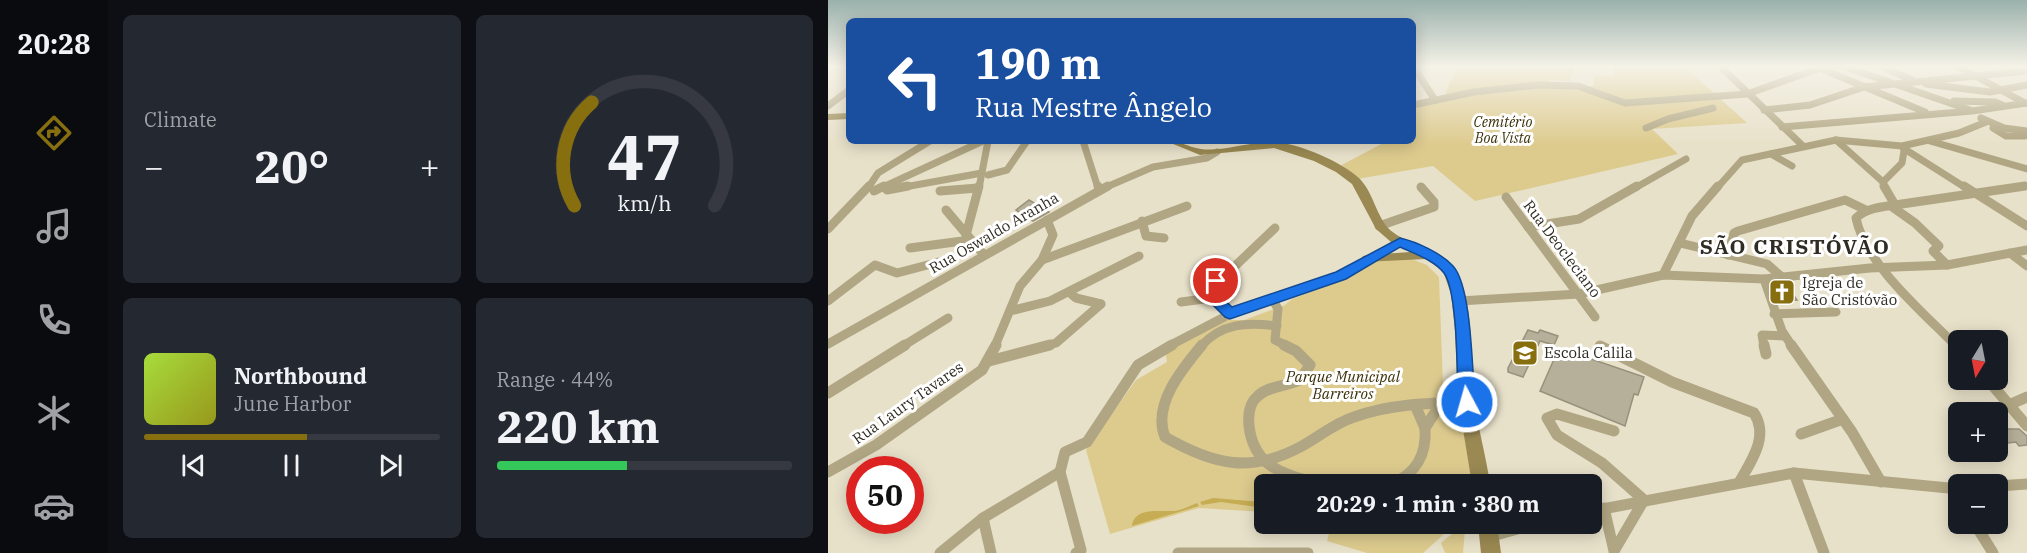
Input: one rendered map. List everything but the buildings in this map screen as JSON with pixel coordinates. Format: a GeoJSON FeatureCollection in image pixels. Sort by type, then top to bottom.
{"type":"FeatureCollection","features":[{"type":"Feature","properties":{"kind":"main road"},"geometry":{"type":"LineString","coordinates":[[828,115],[846,114]]}},
{"type":"Feature","properties":{"kind":"main road"},"geometry":{"type":"LineString","coordinates":[[1180,144],[1208,154],[1274,144]]}},
{"type":"Feature","properties":{"kind":"main road"},"geometry":{"type":"LineString","coordinates":[[1281,144],[1345,172],[1357,182],[1379,226],[1400,242],[1443,264],[1451,274],[1459,301],[1467,402],[1479,474]]}},
{"type":"Feature","properties":{"kind":"main road"},"geometry":{"type":"LineString","coordinates":[[1368,259],[1394,255],[1428,255]]}},
{"type":"Feature","properties":{"kind":"street"},"geometry":{"type":"LineString","coordinates":[[828,106],[846,92]]}},
{"type":"Feature","properties":{"kind":"street"},"geometry":{"type":"LineString","coordinates":[[1430,92],[1435,100]]}},
{"type":"Feature","properties":{"kind":"street"},"geometry":{"type":"LineString","coordinates":[[1416,104],[1481,92]]}},
{"type":"Feature","properties":{"kind":"street"},"geometry":{"type":"LineString","coordinates":[[1594,92],[1607,100],[1619,103],[1753,92]]}},
{"type":"Feature","properties":{"kind":"street"},"geometry":{"type":"LineString","coordinates":[[1745,92],[1802,146]]}},
{"type":"Feature","properties":{"kind":"street"},"geometry":{"type":"LineString","coordinates":[[1764,110],[1810,105],[1850,92]]}},
{"type":"Feature","properties":{"kind":"street"},"geometry":{"type":"LineString","coordinates":[[1876,92],[1928,113]]}},
{"type":"Feature","properties":{"kind":"street"},"geometry":{"type":"LineString","coordinates":[[1920,92],[1972,111],[2006,136],[2027,136]]}},
{"type":"Feature","properties":{"kind":"street"},"geometry":{"type":"LineString","coordinates":[[2005,92],[2026,103]]}},
{"type":"Feature","properties":{"kind":"street"},"geometry":{"type":"LineString","coordinates":[[1680,99],[1693,112]]}},
{"type":"Feature","properties":{"kind":"street"},"geometry":{"type":"LineString","coordinates":[[1949,101],[1995,102],[2004,106]]}},
{"type":"Feature","properties":{"kind":"street"},"geometry":{"type":"LineString","coordinates":[[1782,127],[1972,111],[2026,103]]}},
{"type":"Feature","properties":{"kind":"street"},"geometry":{"type":"LineString","coordinates":[[1646,128],[1693,112],[1713,108]]}},
{"type":"Feature","properties":{"kind":"street"},"geometry":{"type":"LineString","coordinates":[[1663,275],[1692,216],[1738,163],[1802,146],[1836,140],[1903,148],[1985,122],[2027,131]]}},
{"type":"Feature","properties":{"kind":"street"},"geometry":{"type":"LineString","coordinates":[[1836,140],[1883,182],[1893,206],[1939,246],[1933,250],[1947,265]]}},
{"type":"Feature","properties":{"kind":"street"},"geometry":{"type":"LineString","coordinates":[[1928,141],[2027,169]]}},
{"type":"Feature","properties":{"kind":"street"},"geometry":{"type":"LineString","coordinates":[[870,191],[870,181],[880,171],[925,144]]}},
{"type":"Feature","properties":{"kind":"street"},"geometry":{"type":"LineString","coordinates":[[828,229],[870,191],[976,144]]}},
{"type":"Feature","properties":{"kind":"street"},"geometry":{"type":"LineString","coordinates":[[968,238],[978,188],[985,174],[988,144]]}},
{"type":"Feature","properties":{"kind":"street"},"geometry":{"type":"LineString","coordinates":[[870,191],[1007,170],[1025,144]]}},
{"type":"Feature","properties":{"kind":"street"},"geometry":{"type":"LineString","coordinates":[[1084,144],[1099,190]]}},
{"type":"Feature","properties":{"kind":"street"},"geometry":{"type":"LineString","coordinates":[[1883,182],[1902,164],[1903,148]]}},
{"type":"Feature","properties":{"kind":"street"},"geometry":{"type":"LineString","coordinates":[[1903,148],[2027,226]]}},
{"type":"Feature","properties":{"kind":"street","name":"Rua Oswaldo Aranha"},"geometry":{"type":"LineString","coordinates":[[828,344],[1099,190],[1139,172],[1208,154]]}},
{"type":"Feature","properties":{"kind":"street"},"geometry":{"type":"LineString","coordinates":[[1771,154],[1792,166]]}},
{"type":"Feature","properties":{"kind":"street"},"geometry":{"type":"LineString","coordinates":[[1528,227],[1579,219],[1686,159]]}},
{"type":"Feature","properties":{"kind":"street"},"geometry":{"type":"LineString","coordinates":[[1948,337],[1887,272],[1857,232],[1856,218],[1866,210],[2027,186]]}},
{"type":"Feature","properties":{"kind":"street"},"geometry":{"type":"LineString","coordinates":[[1379,226],[1434,207],[1434,202],[1421,187]]}},
{"type":"Feature","properties":{"kind":"street"},"geometry":{"type":"LineString","coordinates":[[939,191],[978,188]]}},
{"type":"Feature","properties":{"kind":"street","name":"Rua Deocleciano"},"geometry":{"type":"LineString","coordinates":[[1506,197],[1595,318]]}},
{"type":"Feature","properties":{"kind":"street"},"geometry":{"type":"LineString","coordinates":[[1728,255],[1735,232],[1788,219],[1845,200],[1866,210]]}},
{"type":"Feature","properties":{"kind":"street"},"geometry":{"type":"LineString","coordinates":[[1042,260],[1187,206]]}},
{"type":"Feature","properties":{"kind":"street"},"geometry":{"type":"LineString","coordinates":[[946,210],[984,255]]}},
{"type":"Feature","properties":{"kind":"street","name":"Rua Laury Tavares"},"geometry":{"type":"LineString","coordinates":[[828,472],[915,420],[966,383],[989,361],[1020,286],[1042,260],[1053,235],[1047,220]]}},
{"type":"Feature","properties":{"kind":"street"},"geometry":{"type":"LineString","coordinates":[[1143,221],[1146,236],[1164,238]]}},
{"type":"Feature","properties":{"kind":"street"},"geometry":{"type":"LineString","coordinates":[[1230,314],[1210,295],[1216,281],[1275,228]]}},
{"type":"Feature","properties":{"kind":"street"},"geometry":{"type":"LineString","coordinates":[[910,248],[968,238]]}},
{"type":"Feature","properties":{"kind":"street"},"geometry":{"type":"LineString","coordinates":[[1079,552],[1060,472],[1065,452],[1086,443],[1104,413],[1138,366],[1150,356],[1230,314],[1341,276],[1400,242]]}},
{"type":"Feature","properties":{"kind":"street"},"geometry":{"type":"LineString","coordinates":[[1680,243],[1770,266],[1783,278]]}},
{"type":"Feature","properties":{"kind":"street"},"geometry":{"type":"LineString","coordinates":[[1459,301],[1579,294],[1663,275],[1764,279],[1887,272],[1947,265],[2027,250]]}},
{"type":"Feature","properties":{"kind":"street"},"geometry":{"type":"LineString","coordinates":[[2010,253],[2027,266]]}},
{"type":"Feature","properties":{"kind":"street"},"geometry":{"type":"LineString","coordinates":[[1010,311],[1026,309],[1069,292],[1139,256]]}},
{"type":"Feature","properties":{"kind":"street"},"geometry":{"type":"LineString","coordinates":[[828,301],[875,266],[897,273],[939,262]]}},
{"type":"Feature","properties":{"kind":"street"},"geometry":{"type":"LineString","coordinates":[[1764,279],[1774,314],[1785,336],[1818,386],[1843,418],[1881,482]]}},
{"type":"Feature","properties":{"kind":"street"},"geometry":{"type":"LineString","coordinates":[[989,361],[1056,343],[1101,304],[1076,298],[1069,292]]}},
{"type":"Feature","properties":{"kind":"street"},"geometry":{"type":"LineString","coordinates":[[1181,302],[1212,298]]}},
{"type":"Feature","properties":{"kind":"street"},"geometry":{"type":"LineString","coordinates":[[1273,300],[1278,309],[1275,340],[1296,351],[1310,364],[1308,372],[1299,382],[1261,393],[1247,414],[1253,447],[1263,462],[1294,474]]}},
{"type":"Feature","properties":{"kind":"street"},"geometry":{"type":"LineString","coordinates":[[1774,314],[1836,312]]}},
{"type":"Feature","properties":{"kind":"street"},"geometry":{"type":"LineString","coordinates":[[828,393],[948,318]]}},
{"type":"Feature","properties":{"kind":"street"},"geometry":{"type":"LineString","coordinates":[[1277,326],[1237,323],[1215,332],[1176,380],[1166,399],[1160,420],[1165,437],[1191,454],[1227,465],[1263,462],[1300,447],[1328,428],[1362,414],[1441,402],[1467,402]]}},
{"type":"Feature","properties":{"kind":"street"},"geometry":{"type":"LineString","coordinates":[[1766,354],[1762,335],[1785,336]]}},
{"type":"Feature","properties":{"kind":"street"},"geometry":{"type":"LineString","coordinates":[[1600,346],[1672,382],[1754,413],[1760,421],[1759,442],[1756,453],[1740,481]]}},
{"type":"Feature","properties":{"kind":"street"},"geometry":{"type":"LineString","coordinates":[[1998,390],[2026,423]]}},
{"type":"Feature","properties":{"kind":"street"},"geometry":{"type":"LineString","coordinates":[[2011,404],[2027,397]]}},
{"type":"Feature","properties":{"kind":"street"},"geometry":{"type":"LineString","coordinates":[[1425,428],[1441,402]]}},
{"type":"Feature","properties":{"kind":"street"},"geometry":{"type":"LineString","coordinates":[[1409,474],[1424,455],[1427,441],[1425,428],[1415,405]]}},
{"type":"Feature","properties":{"kind":"street"},"geometry":{"type":"LineString","coordinates":[[1614,431],[1557,414],[1549,415],[1547,418],[1557,435],[1602,463],[1644,500]]}},
{"type":"Feature","properties":{"kind":"street"},"geometry":{"type":"LineString","coordinates":[[1801,434],[1843,418]]}},
{"type":"Feature","properties":{"kind":"street"},"geometry":{"type":"LineString","coordinates":[[940,553],[983,518],[1060,472]]}},
{"type":"Feature","properties":{"kind":"street"},"geometry":{"type":"LineString","coordinates":[[1794,473],[1824,553]]}},
{"type":"Feature","properties":{"kind":"street"},"geometry":{"type":"LineString","coordinates":[[1602,508],[1740,481],[1794,473],[1948,491]]}},
{"type":"Feature","properties":{"kind":"street"},"geometry":{"type":"LineString","coordinates":[[2008,485],[2027,484]]}},
{"type":"Feature","properties":{"kind":"street"},"geometry":{"type":"LineString","coordinates":[[1614,552],[1644,500]]}},
{"type":"Feature","properties":{"kind":"street"},"geometry":{"type":"LineString","coordinates":[[983,518],[991,553]]}},
{"type":"Feature","properties":{"kind":"street"},"geometry":{"type":"LineString","coordinates":[[1602,520],[1614,552]]}},
{"type":"Feature","properties":{"kind":"street"},"geometry":{"type":"LineString","coordinates":[[1981,534],[1993,553]]}},
{"type":"Feature","properties":{"kind":"street"},"geometry":{"type":"LineString","coordinates":[[1178,553],[1308,553]]}},
{"type":"Feature","properties":{"kind":"green space","name":"Cemitério Boa Vista"},"geometry":{"type":"Polygon","coordinates":[[[1446,92],[1713,92],[1747,123],[1652,129],[1678,154],[1475,201],[1433,166],[1357,179],[1338,167],[1381,144],[1416,144],[1416,106],[1445,95],[1446,92]]]}},
{"type":"Feature","properties":{"kind":"green space","name":"Parque Municipal Barreiros"},"geometry":{"type":"Polygon","coordinates":[[[1409,258],[1427,265],[1439,277],[1443,384],[1460,408],[1471,474],[1254,474],[1254,511],[1199,508],[1110,534],[1086,450],[1136,380],[1167,362],[1165,350],[1219,323],[1244,320],[1285,305],[1292,299],[1342,280],[1375,261],[1409,258]]]}},
{"type":"Feature","properties":{"kind":"green space"},"geometry":{"type":"Polygon","coordinates":[[[1329,534],[1444,534],[1423,553],[1367,553],[1327,541],[1329,534]]]}},
{"type":"Feature","properties":{"kind":"green space"},"geometry":{"type":"Polygon","coordinates":[[[1452,534],[1465,534],[1463,553],[1445,553],[1441,543],[1452,534]]]}},
{"type":"Feature","properties":{"kind":"shaded area"},"geometry":{"type":"Polygon","coordinates":[[[1213,498],[1254,501],[1254,507],[1221,502],[1202,505],[1200,502],[1213,498]]]}},
{"type":"Feature","properties":{"kind":"shaded area"},"geometry":{"type":"Polygon","coordinates":[[[1197,503],[1199,506],[1132,526],[1138,515],[1143,513],[1175,511],[1197,503]]]}},
{"type":"Feature","properties":{"kind":"place","name":"Igreja de São Cristóvão"},"geometry":{"type":"Point","coordinates":[1782,292]}},
{"type":"Feature","properties":{"kind":"place","name":"Escola Calila"},"geometry":{"type":"Point","coordinates":[1525,353]}},
{"type":"Feature","properties":{"kind":"district","name":"SÃO CRISTÓVÃO"},"geometry":{"type":"Point","coordinates":[1795,247]}},
{"type":"Feature","properties":{"kind":"route"},"geometry":{"type":"LineString","coordinates":[[1216,281],[1210,295],[1230,314],[1341,276],[1400,242],[1428,255],[1448,268],[1454,278],[1461,315],[1467,402]]}}]}
